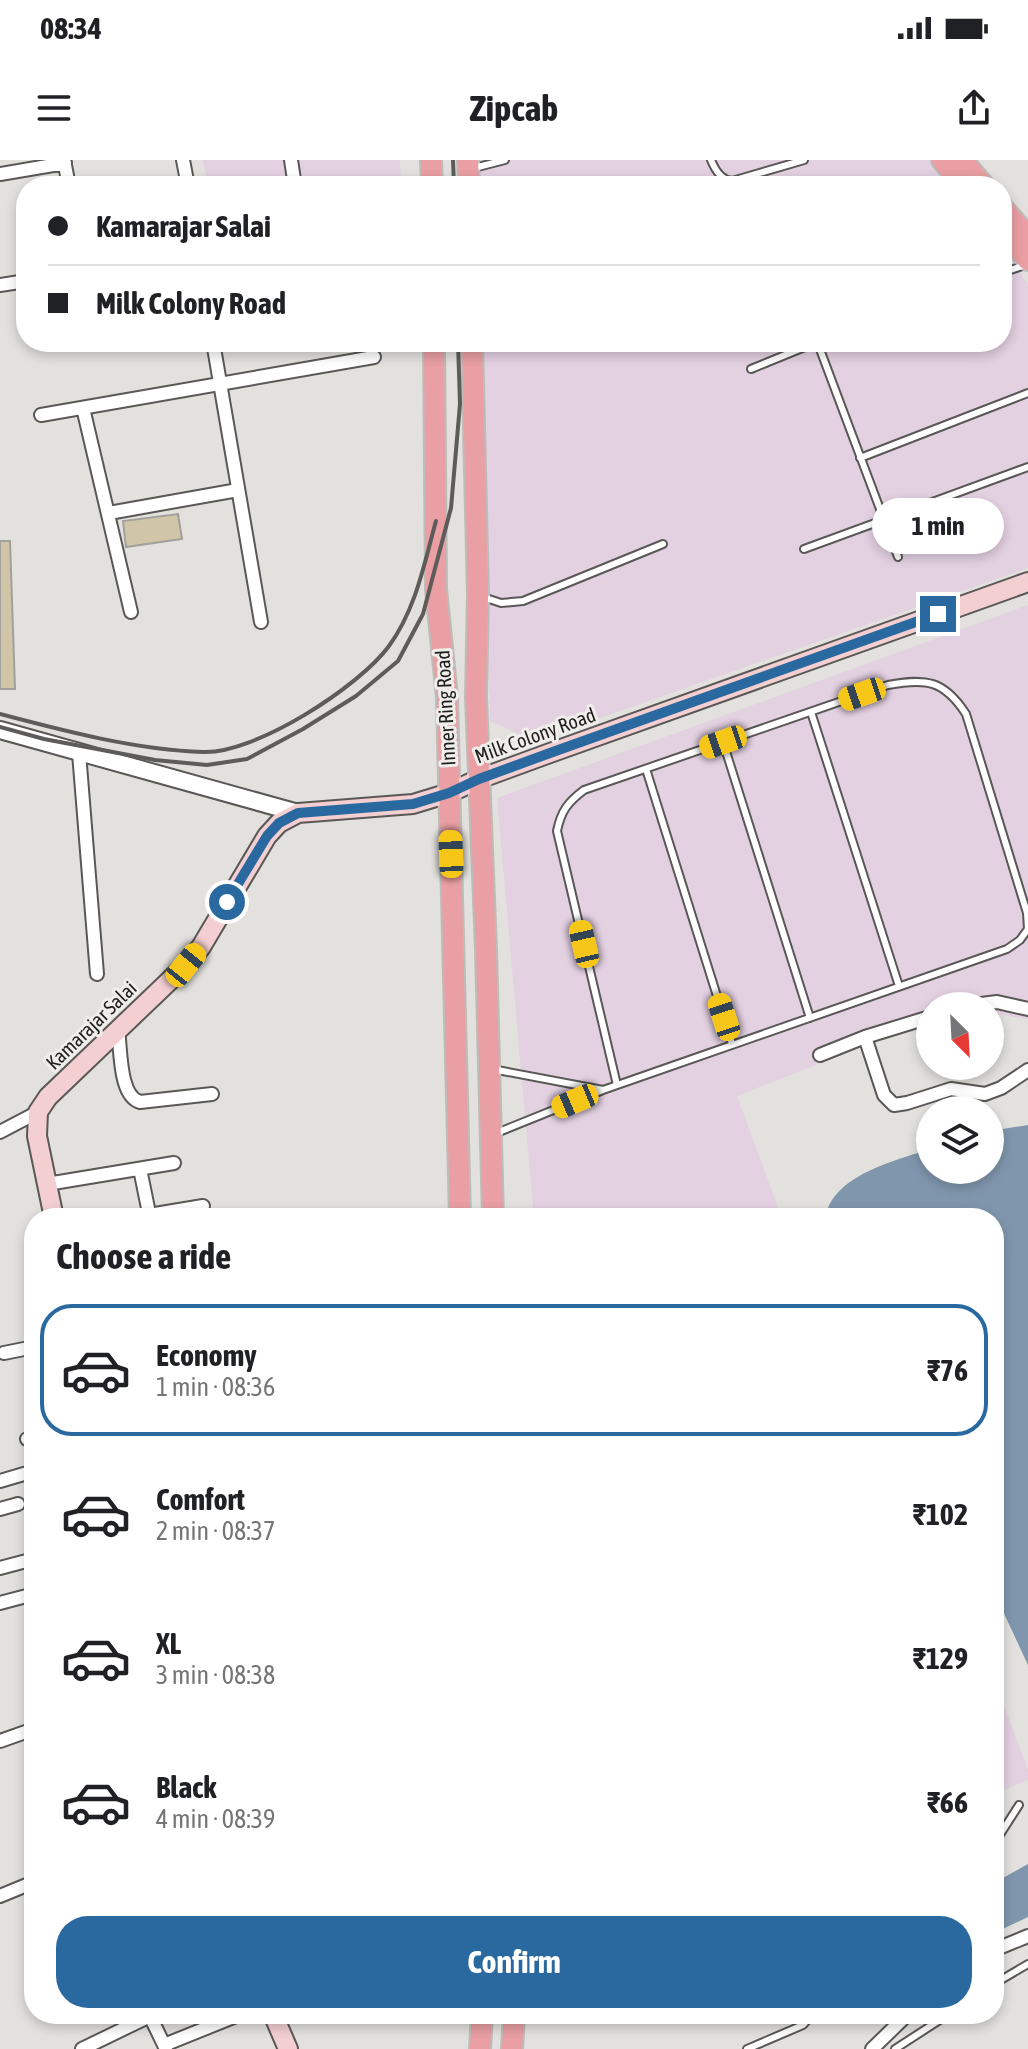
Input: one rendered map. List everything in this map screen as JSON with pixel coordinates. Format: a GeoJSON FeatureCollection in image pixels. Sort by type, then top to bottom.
{"type":"FeatureCollection","features":[{"type":"Feature","properties":{"kind":"main road"},"geometry":{"type":"LineString","coordinates":[[942,160],[956,176]]}},
{"type":"Feature","properties":{"kind":"main road"},"geometry":{"type":"LineString","coordinates":[[962,160],[976,176]]}},
{"type":"Feature","properties":{"kind":"main road"},"geometry":{"type":"LineString","coordinates":[[1012,219],[1028,237]]}},
{"type":"Feature","properties":{"kind":"main road"},"geometry":{"type":"LineString","coordinates":[[1012,243],[1028,262]]}},
{"type":"Feature","properties":{"kind":"main road","name":"Inner Ring Road"},"geometry":{"type":"LineString","coordinates":[[434,352],[436,589],[447,697],[460,1208]]}},
{"type":"Feature","properties":{"kind":"main road","name":"Inner Ring Road"},"geometry":{"type":"LineString","coordinates":[[472,352],[478,595],[476,697],[493,1208]]}},
{"type":"Feature","properties":{"kind":"main road","name":"Milk Colony Road"},"geometry":{"type":"LineString","coordinates":[[298,813],[413,804],[449,793],[479,779],[1028,582]]}},
{"type":"Feature","properties":{"kind":"main road","name":"Kamarajar Salai"},"geometry":{"type":"LineString","coordinates":[[38,1112],[48,1097],[186,965],[201,947],[267,836],[279,823],[298,813]]}},
{"type":"Feature","properties":{"kind":"main road"},"geometry":{"type":"LineString","coordinates":[[38,1112],[37,1136],[52,1208]]}},
{"type":"Feature","properties":{"kind":"main road"},"geometry":{"type":"LineString","coordinates":[[277,2024],[288,2049]]}},
{"type":"Feature","properties":{"kind":"main road"},"geometry":{"type":"LineString","coordinates":[[480,2049],[481,2024]]}},
{"type":"Feature","properties":{"kind":"main road"},"geometry":{"type":"LineString","coordinates":[[512,2049],[513,2024]]}},
{"type":"Feature","properties":{"kind":"street"},"geometry":{"type":"LineString","coordinates":[[0,174],[64,161]]}},
{"type":"Feature","properties":{"kind":"street"},"geometry":{"type":"LineString","coordinates":[[214,352],[261,622]]}},
{"type":"Feature","properties":{"kind":"street"},"geometry":{"type":"LineString","coordinates":[[41,415],[374,357]]}},
{"type":"Feature","properties":{"kind":"street"},"geometry":{"type":"LineString","coordinates":[[83,408],[131,612]]}},
{"type":"Feature","properties":{"kind":"street"},"geometry":{"type":"LineString","coordinates":[[109,513],[238,490]]}},
{"type":"Feature","properties":{"kind":"street","name":"Milk Colony Road"},"geometry":{"type":"LineString","coordinates":[[0,730],[298,813]]}},
{"type":"Feature","properties":{"kind":"street"},"geometry":{"type":"LineString","coordinates":[[79,753],[97,974]]}},
{"type":"Feature","properties":{"kind":"street"},"geometry":{"type":"LineString","coordinates":[[1004,1004],[1028,1009]]}},
{"type":"Feature","properties":{"kind":"street"},"geometry":{"type":"LineString","coordinates":[[820,1055],[916,1021]]}},
{"type":"Feature","properties":{"kind":"street"},"geometry":{"type":"LineString","coordinates":[[118,1030],[126,1091],[134,1101],[212,1094]]}},
{"type":"Feature","properties":{"kind":"street"},"geometry":{"type":"LineString","coordinates":[[865,1037],[884,1095],[894,1105],[951,1089],[985,1094],[1001,1088],[1028,1070]]}},
{"type":"Feature","properties":{"kind":"street"},"geometry":{"type":"LineString","coordinates":[[0,1132],[38,1112]]}},
{"type":"Feature","properties":{"kind":"street"},"geometry":{"type":"LineString","coordinates":[[47,1184],[174,1163]]}},
{"type":"Feature","properties":{"kind":"street"},"geometry":{"type":"LineString","coordinates":[[140,1169],[148,1208]]}},
{"type":"Feature","properties":{"kind":"street"},"geometry":{"type":"LineString","coordinates":[[193,1208],[203,1206]]}},
{"type":"Feature","properties":{"kind":"street"},"geometry":{"type":"LineString","coordinates":[[4,1353],[24,1349]]}},
{"type":"Feature","properties":{"kind":"street"},"geometry":{"type":"LineString","coordinates":[[0,1481],[24,1474]]}},
{"type":"Feature","properties":{"kind":"street"},"geometry":{"type":"LineString","coordinates":[[0,1509],[18,1504]]}},
{"type":"Feature","properties":{"kind":"street"},"geometry":{"type":"LineString","coordinates":[[0,1568],[24,1562]]}},
{"type":"Feature","properties":{"kind":"street"},"geometry":{"type":"LineString","coordinates":[[0,1603],[24,1597]]}},
{"type":"Feature","properties":{"kind":"street"},"geometry":{"type":"LineString","coordinates":[[0,1741],[24,1733]]}},
{"type":"Feature","properties":{"kind":"street"},"geometry":{"type":"LineString","coordinates":[[0,1896],[24,1886]]}},
{"type":"Feature","properties":{"kind":"street"},"geometry":{"type":"LineString","coordinates":[[1004,1946],[1028,1936]]}},
{"type":"Feature","properties":{"kind":"street"},"geometry":{"type":"LineString","coordinates":[[82,2049],[132,2024]]}},
{"type":"Feature","properties":{"kind":"street"},"geometry":{"type":"LineString","coordinates":[[154,2024],[165,2047],[218,2024]]}},
{"type":"Feature","properties":{"kind":"street"},"geometry":{"type":"LineString","coordinates":[[872,2049],[898,2024]]}},
{"type":"Feature","properties":{"kind":"lane"},"geometry":{"type":"LineString","coordinates":[[469,172],[505,160]]}},
{"type":"Feature","properties":{"kind":"lane"},"geometry":{"type":"LineString","coordinates":[[749,176],[804,160]]}},
{"type":"Feature","properties":{"kind":"lane"},"geometry":{"type":"LineString","coordinates":[[751,369],[795,352]]}},
{"type":"Feature","properties":{"kind":"lane"},"geometry":{"type":"LineString","coordinates":[[822,352],[898,557]]}},
{"type":"Feature","properties":{"kind":"lane"},"geometry":{"type":"LineString","coordinates":[[860,458],[1028,393]]}},
{"type":"Feature","properties":{"kind":"lane"},"geometry":{"type":"LineString","coordinates":[[804,549],[1028,467]]}},
{"type":"Feature","properties":{"kind":"lane"},"geometry":{"type":"LineString","coordinates":[[478,595],[501,603],[523,601],[663,544]]}},
{"type":"Feature","properties":{"kind":"lane"},"geometry":{"type":"LineString","coordinates":[[491,1136],[603,1090],[1007,949],[1020,940],[1028,929],[1027,913],[966,714],[956,698],[938,685],[915,680],[888,685],[584,790],[570,800],[561,812],[557,831],[617,1085]]}},
{"type":"Feature","properties":{"kind":"lane"},"geometry":{"type":"LineString","coordinates":[[811,712],[899,986]]}},
{"type":"Feature","properties":{"kind":"lane"},"geometry":{"type":"LineString","coordinates":[[723,742],[810,1018]]}},
{"type":"Feature","properties":{"kind":"lane"},"geometry":{"type":"LineString","coordinates":[[646,769],[732,1044]]}},
{"type":"Feature","properties":{"kind":"lane"},"geometry":{"type":"LineString","coordinates":[[490,1068],[603,1090]]}},
{"type":"Feature","properties":{"kind":"lane"},"geometry":{"type":"LineString","coordinates":[[1004,1828],[1019,1805]]}},
{"type":"Feature","properties":{"kind":"lane"},"geometry":{"type":"LineString","coordinates":[[1004,1978],[1028,1964]]}},
{"type":"Feature","properties":{"kind":"lane"},"geometry":{"type":"LineString","coordinates":[[747,2049],[804,2024]]}},
{"type":"Feature","properties":{"kind":"lane"},"geometry":{"type":"LineString","coordinates":[[895,2049],[934,2024]]}},
{"type":"Feature","properties":{"kind":"shaded area"},"geometry":{"type":"Polygon","coordinates":[[[203,160],[400,160],[401,176],[206,176],[203,160]]]}},
{"type":"Feature","properties":{"kind":"shaded area"},"geometry":{"type":"Polygon","coordinates":[[[478,160],[929,160],[942,176],[479,176],[478,160]]]}},
{"type":"Feature","properties":{"kind":"shaded area"},"geometry":{"type":"Polygon","coordinates":[[[1012,263],[1028,283],[1028,568],[534,741],[490,721],[482,352],[1012,352],[1012,263]]]}},
{"type":"Feature","properties":{"kind":"shaded area"},"geometry":{"type":"Polygon","coordinates":[[[1028,605],[1028,1019],[1004,1015],[1004,992],[916,992],[916,1026],[737,1096],[778,1208],[533,1208],[497,798],[1028,605]]]}},
{"type":"Feature","properties":{"kind":"shaded area"},"geometry":{"type":"Polygon","coordinates":[[[1004,1706],[1028,1770],[1028,1780],[1004,1790],[1004,1706]]]}},
{"type":"Feature","properties":{"kind":"water"},"geometry":{"type":"Polygon","coordinates":[[[1028,1125],[1028,1665],[1004,1613],[1004,1208],[828,1208],[852,1180],[916,1154],[916,1184],[1004,1184],[1004,1129],[1028,1125]]]}},
{"type":"Feature","properties":{"kind":"water"},"geometry":{"type":"Polygon","coordinates":[[[1028,1864],[1028,1917],[1004,1928],[1004,1877],[1028,1864]]]}},
{"type":"Feature","properties":{"kind":"building"},"geometry":{"type":"Polygon","coordinates":[[[178,514],[182,539],[126,547],[123,521],[178,514]]]}},
{"type":"Feature","properties":{"kind":"building"},"geometry":{"type":"Polygon","coordinates":[[[0,541],[10,541],[15,689],[0,689],[0,541]]]}},
{"type":"Feature","properties":{"kind":"railway"},"geometry":{"type":"LineString","coordinates":[[453,160],[454,176]]}},
{"type":"Feature","properties":{"kind":"railway"},"geometry":{"type":"LineString","coordinates":[[0,727],[44,739],[155,760],[207,765],[247,759],[356,696],[398,661],[423,614],[451,508],[460,404],[458,352]]}},
{"type":"Feature","properties":{"kind":"railway"},"geometry":{"type":"LineString","coordinates":[[0,714],[127,744],[178,750],[225,750],[250,742],[331,698],[355,680],[389,646],[413,602],[436,521]]}},
{"type":"Feature","properties":{"kind":"route"},"geometry":{"type":"LineString","coordinates":[[227,902],[267,836],[279,823],[298,813],[413,804],[449,793],[550,753],[938,614]]}}]}
